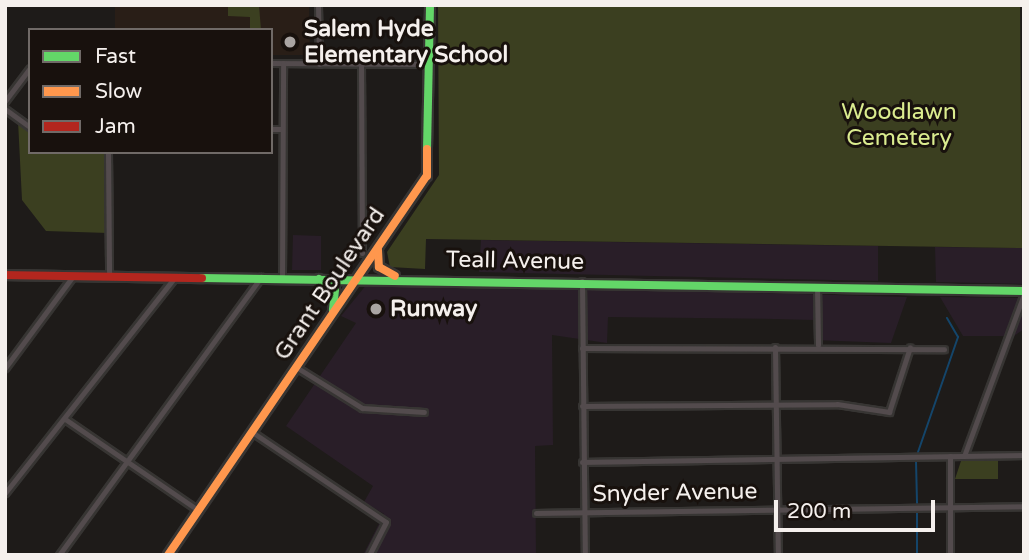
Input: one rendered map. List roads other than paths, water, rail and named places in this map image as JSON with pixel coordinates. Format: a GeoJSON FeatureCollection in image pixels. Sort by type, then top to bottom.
{"type":"FeatureCollection","features":[{"type":"Feature","properties":{"kind":"street"},"geometry":{"type":"LineString","coordinates":[[317,5],[319,64]]}},
{"type":"Feature","properties":{"kind":"street","name":"Grant Boulevard"},"geometry":{"type":"LineString","coordinates":[[167,555],[430,170],[430,5]]}},
{"type":"Feature","properties":{"kind":"street"},"geometry":{"type":"LineString","coordinates":[[273,63],[431,64]]}},
{"type":"Feature","properties":{"kind":"street"},"geometry":{"type":"LineString","coordinates":[[282,277],[283,63]]}},
{"type":"Feature","properties":{"kind":"street"},"geometry":{"type":"LineString","coordinates":[[361,64],[362,253]]}},
{"type":"Feature","properties":{"kind":"street"},"geometry":{"type":"LineString","coordinates":[[5,101],[28,71]]}},
{"type":"Feature","properties":{"kind":"street"},"geometry":{"type":"LineString","coordinates":[[5,109],[28,126]]}},
{"type":"Feature","properties":{"kind":"street"},"geometry":{"type":"LineString","coordinates":[[273,129],[282,129]]}},
{"type":"Feature","properties":{"kind":"street"},"geometry":{"type":"LineString","coordinates":[[108,154],[109,276]]}},
{"type":"Feature","properties":{"kind":"street"},"geometry":{"type":"LineString","coordinates":[[378,248],[379,267],[405,278]]}},
{"type":"Feature","properties":{"kind":"street","name":"Teall Avenue"},"geometry":{"type":"LineString","coordinates":[[5,275],[582,281],[1024,293]]}},
{"type":"Feature","properties":{"kind":"street"},"geometry":{"type":"LineString","coordinates":[[5,368],[73,276]]}},
{"type":"Feature","properties":{"kind":"street"},"geometry":{"type":"LineString","coordinates":[[5,493],[175,277]]}},
{"type":"Feature","properties":{"kind":"street"},"geometry":{"type":"LineString","coordinates":[[59,555],[261,277]]}},
{"type":"Feature","properties":{"kind":"street"},"geometry":{"type":"LineString","coordinates":[[317,278],[335,290],[332,314]]}},
{"type":"Feature","properties":{"kind":"street"},"geometry":{"type":"LineString","coordinates":[[582,281],[585,555]]}},
{"type":"Feature","properties":{"kind":"street"},"geometry":{"type":"LineString","coordinates":[[817,286],[818,345]]}},
{"type":"Feature","properties":{"kind":"street"},"geometry":{"type":"LineString","coordinates":[[964,456],[1024,293]]}},
{"type":"Feature","properties":{"kind":"street"},"geometry":{"type":"LineString","coordinates":[[582,348],[873,345],[944,349]]}},
{"type":"Feature","properties":{"kind":"street"},"geometry":{"type":"LineString","coordinates":[[775,347],[778,555]]}},
{"type":"Feature","properties":{"kind":"street"},"geometry":{"type":"LineString","coordinates":[[582,406],[850,404],[889,412],[910,348]]}},
{"type":"Feature","properties":{"kind":"street"},"geometry":{"type":"LineString","coordinates":[[296,367],[362,408],[424,412]]}},
{"type":"Feature","properties":{"kind":"street"},"geometry":{"type":"LineString","coordinates":[[65,419],[198,510]]}},
{"type":"Feature","properties":{"kind":"street"},"geometry":{"type":"LineString","coordinates":[[252,432],[386,522],[369,555]]}},
{"type":"Feature","properties":{"kind":"street"},"geometry":{"type":"LineString","coordinates":[[582,461],[1024,455]]}},
{"type":"Feature","properties":{"kind":"street"},"geometry":{"type":"LineString","coordinates":[[950,456],[950,555]]}},
{"type":"Feature","properties":{"kind":"street","name":"Snyder Avenue"},"geometry":{"type":"LineString","coordinates":[[536,513],[1024,506]]}},
{"type":"Feature","properties":{"kind":"waterway"},"geometry":{"type":"LineString","coordinates":[[918,452],[958,337],[947,318]]}},
{"type":"Feature","properties":{"kind":"waterway"},"geometry":{"type":"LineString","coordinates":[[916,461],[917,503]]}},
{"type":"Feature","properties":{"kind":"waterway"},"geometry":{"type":"LineString","coordinates":[[917,511],[917,555]]}},
{"type":"Feature","properties":{"kind":"place","name":"Salem Hyde Elementary School"},"geometry":{"type":"Point","coordinates":[290,42]}},
{"type":"Feature","properties":{"kind":"place","name":"Runway"},"geometry":{"type":"Point","coordinates":[376,309]}},
{"type":"Feature","properties":{"kind":"park label","name":"Woodlawn Cemetery"},"geometry":{"type":"Point","coordinates":[899,125]}}]}
